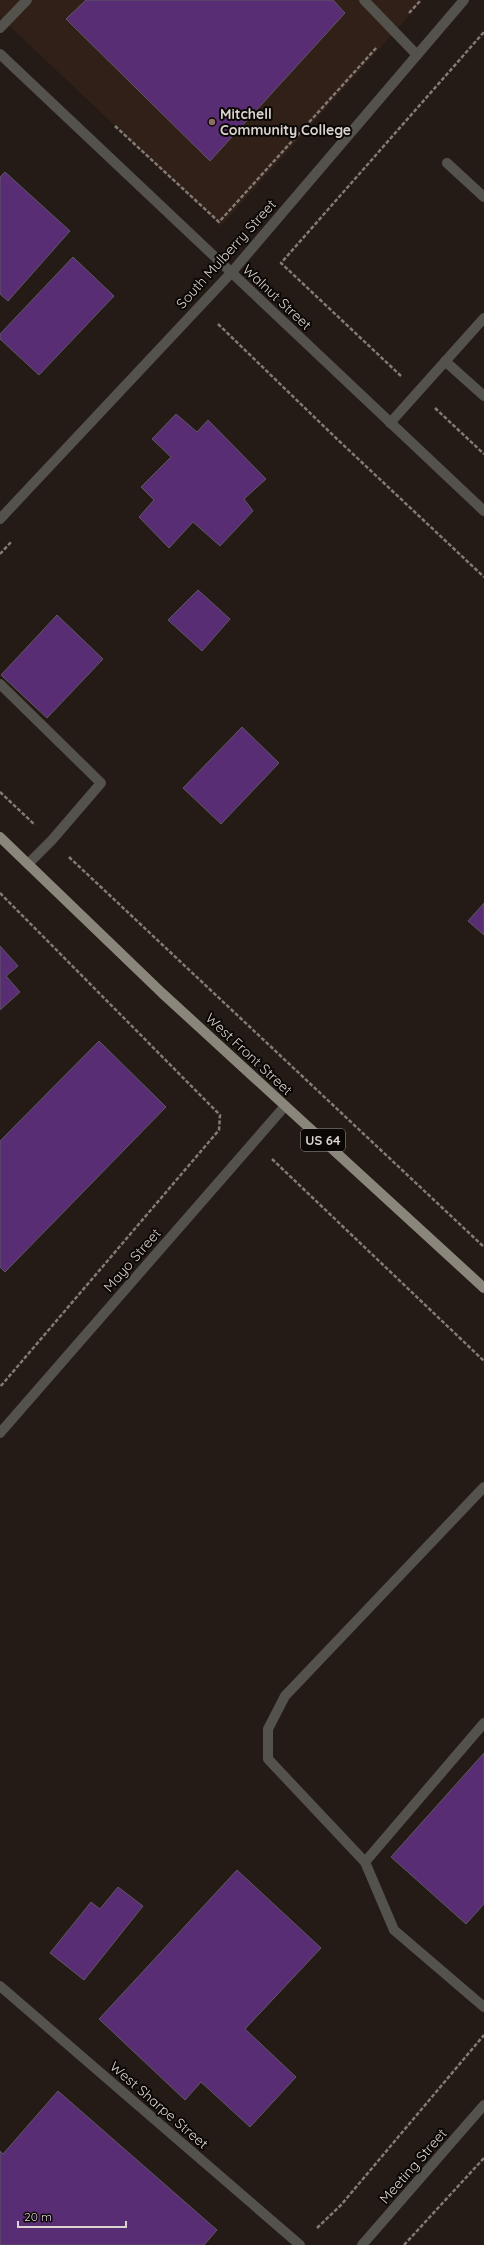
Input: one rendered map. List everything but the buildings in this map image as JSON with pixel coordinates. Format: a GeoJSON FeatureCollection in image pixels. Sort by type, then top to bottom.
{"type":"FeatureCollection","features":[{"type":"Feature","properties":{"kind":"main road","name":"West Front Street"},"geometry":{"type":"LineString","coordinates":[[0,837],[162,993],[484,1288]]}},
{"type":"Feature","properties":{"kind":"street"},"geometry":{"type":"LineString","coordinates":[[0,28],[27,0]]}},
{"type":"Feature","properties":{"kind":"street"},"geometry":{"type":"LineString","coordinates":[[364,0],[417,56]]}},
{"type":"Feature","properties":{"kind":"street","name":"South Mulberry Street"},"geometry":{"type":"LineString","coordinates":[[0,519],[231,273],[464,0]]}},
{"type":"Feature","properties":{"kind":"street","name":"Walnut Street"},"geometry":{"type":"LineString","coordinates":[[0,54],[484,511]]}},
{"type":"Feature","properties":{"kind":"street"},"geometry":{"type":"LineString","coordinates":[[447,163],[484,197]]}},
{"type":"Feature","properties":{"kind":"street"},"geometry":{"type":"LineString","coordinates":[[390,423],[484,318]]}},
{"type":"Feature","properties":{"kind":"street"},"geometry":{"type":"LineString","coordinates":[[445,361],[484,396]]}},
{"type":"Feature","properties":{"kind":"street"},"geometry":{"type":"LineString","coordinates":[[0,684],[101,783],[52,840],[28,864]]}},
{"type":"Feature","properties":{"kind":"street","name":"Mayo Street"},"geometry":{"type":"LineString","coordinates":[[0,1433],[286,1106]]}},
{"type":"Feature","properties":{"kind":"street"},"geometry":{"type":"LineString","coordinates":[[484,1488],[285,1696],[268,1729],[268,1759],[365,1862],[394,1930],[484,2007]]}},
{"type":"Feature","properties":{"kind":"street"},"geometry":{"type":"LineString","coordinates":[[365,1862],[484,1723]]}},
{"type":"Feature","properties":{"kind":"street","name":"West Sharpe Street"},"geometry":{"type":"LineString","coordinates":[[0,1986],[300,2245]]}},
{"type":"Feature","properties":{"kind":"street","name":"Meeting Street"},"geometry":{"type":"LineString","coordinates":[[362,2245],[484,2105]]}},
{"type":"Feature","properties":{"kind":"path"},"geometry":{"type":"LineString","coordinates":[[114,126],[219,222],[421,0]]}},
{"type":"Feature","properties":{"kind":"path"},"geometry":{"type":"LineString","coordinates":[[484,32],[281,262],[484,454]]}},
{"type":"Feature","properties":{"kind":"path"},"geometry":{"type":"LineString","coordinates":[[218,324],[336,439],[484,577]]}},
{"type":"Feature","properties":{"kind":"path"},"geometry":{"type":"LineString","coordinates":[[0,792],[484,1247]]}},
{"type":"Feature","properties":{"kind":"path"},"geometry":{"type":"LineString","coordinates":[[0,893],[220,1114],[219,1130],[0,1387]]}},
{"type":"Feature","properties":{"kind":"path"},"geometry":{"type":"LineString","coordinates":[[266,1162],[272,1159],[484,1361]]}},
{"type":"Feature","properties":{"kind":"path"},"geometry":{"type":"LineString","coordinates":[[310,2228],[316,2229],[342,2205],[484,2034]]}},
{"type":"Feature","properties":{"kind":"path"},"geometry":{"type":"LineString","coordinates":[[404,2245],[484,2158]]}},
{"type":"Feature","properties":{"kind":"shaded area","name":"Mitchell Community College"},"geometry":{"type":"Polygon","coordinates":[[[0,0],[423,0],[221,226],[0,17],[0,0]]]}},
{"type":"Feature","properties":{"kind":"place","name":"Mitchell Community College"},"geometry":{"type":"Point","coordinates":[212,122]}}]}
